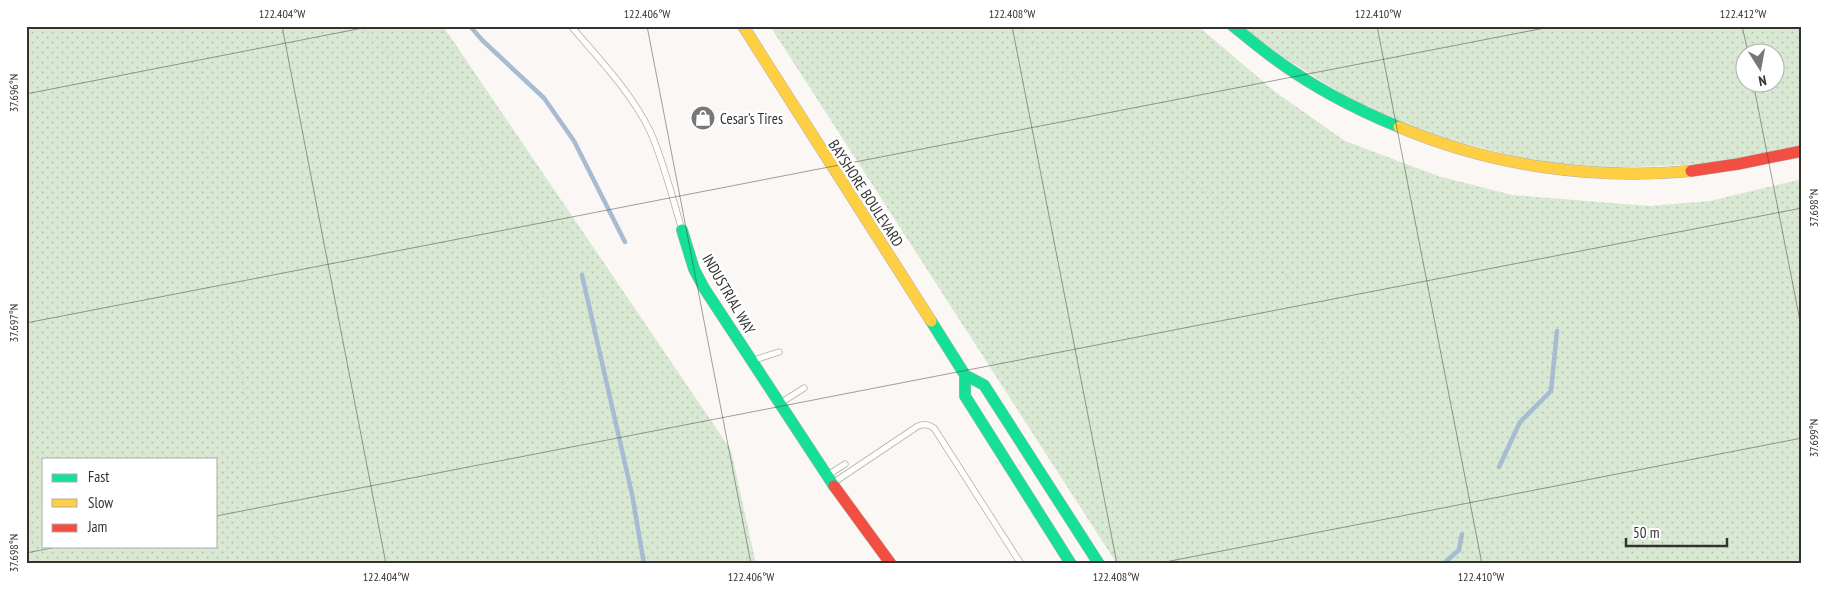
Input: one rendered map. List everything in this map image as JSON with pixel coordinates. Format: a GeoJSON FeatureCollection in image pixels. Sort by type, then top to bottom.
{"type":"FeatureCollection","features":[{"type":"Feature","properties":{"kind":"main road","name":"BAYSHORE BOULEVARD"},"geometry":{"type":"LineString","coordinates":[[743,26],[965,375],[984,385],[1099,564]]}},
{"type":"Feature","properties":{"kind":"main road"},"geometry":{"type":"LineString","coordinates":[[1233,26],[1311,83],[1364,112],[1392,125],[1450,146],[1508,161],[1591,172],[1660,173],[1720,168],[1802,151]]}},
{"type":"Feature","properties":{"kind":"main road","name":"INDUSTRIAL WAY"},"geometry":{"type":"LineString","coordinates":[[682,230],[694,269],[829,480],[891,564]]}},
{"type":"Feature","properties":{"kind":"main road","name":"BAYSHORE BOULEVARD"},"geometry":{"type":"LineString","coordinates":[[965,375],[965,396],[1071,564]]}},
{"type":"Feature","properties":{"kind":"lane","name":"INDUSTRIAL WAY"},"geometry":{"type":"LineString","coordinates":[[571,26],[624,89],[649,130],[659,154],[682,230]]}},
{"type":"Feature","properties":{"kind":"lane"},"geometry":{"type":"LineString","coordinates":[[752,361],[779,352]]}},
{"type":"Feature","properties":{"kind":"lane"},"geometry":{"type":"LineString","coordinates":[[779,404],[804,388]]}},
{"type":"Feature","properties":{"kind":"lane"},"geometry":{"type":"LineString","coordinates":[[829,480],[918,426],[930,425],[934,428],[1021,564]]}},
{"type":"Feature","properties":{"kind":"lane"},"geometry":{"type":"LineString","coordinates":[[829,480],[845,464]]}},
{"type":"Feature","properties":{"kind":"path"},"geometry":{"type":"LineString","coordinates":[[182,26],[199,71],[204,99],[206,166],[233,331],[259,468],[273,525],[278,564]]}},
{"type":"Feature","properties":{"kind":"path"},"geometry":{"type":"LineString","coordinates":[[361,26],[429,95],[480,158],[522,239],[548,311],[602,564]]}},
{"type":"Feature","properties":{"kind":"path"},"geometry":{"type":"LineString","coordinates":[[1019,26],[1057,63],[1127,120],[1174,166],[1220,203],[1258,247],[1290,278],[1304,296],[1335,368],[1356,395],[1512,520],[1537,564]]}},
{"type":"Feature","properties":{"kind":"path"},"geometry":{"type":"LineString","coordinates":[[1490,564],[1496,506]]}},
{"type":"Feature","properties":{"kind":"path"},"geometry":{"type":"LineString","coordinates":[[26,511],[38,564]]}},
{"type":"Feature","properties":{"kind":"green space"},"geometry":{"type":"Polygon","coordinates":[[[26,26],[443,26],[731,450],[756,564],[27,564],[26,26]]]}},
{"type":"Feature","properties":{"kind":"green space"},"geometry":{"type":"Polygon","coordinates":[[[770,26],[1198,26],[1274,91],[1345,141],[1438,176],[1512,195],[1650,206],[1710,201],[1802,179],[1802,564],[1117,564],[770,26]]]}},
{"type":"Feature","properties":{"kind":"green space"},"geometry":{"type":"Polygon","coordinates":[[[1233,26],[1802,26],[1802,151],[1750,162],[1568,170],[1392,125],[1233,26]]]}},
{"type":"Feature","properties":{"kind":"waterway"},"geometry":{"type":"LineString","coordinates":[[470,26],[482,40],[544,98],[574,141],[625,242]]}},
{"type":"Feature","properties":{"kind":"waterway"},"geometry":{"type":"LineString","coordinates":[[582,275],[632,494],[644,564]]}},
{"type":"Feature","properties":{"kind":"waterway"},"geometry":{"type":"LineString","coordinates":[[1499,467],[1520,422],[1551,391],[1557,331]]}},
{"type":"Feature","properties":{"kind":"waterway"},"geometry":{"type":"LineString","coordinates":[[1443,564],[1459,550],[1462,534]]}},
{"type":"Feature","properties":{"kind":"traffic: fast"},"geometry":{"type":"LineString","coordinates":[[1233,26],[1304,79],[1350,105],[1399,127]]}},
{"type":"Feature","properties":{"kind":"traffic: fast"},"geometry":{"type":"LineString","coordinates":[[682,230],[694,269],[704,288],[834,486]]}},
{"type":"Feature","properties":{"kind":"traffic: fast"},"geometry":{"type":"LineString","coordinates":[[931,321],[965,375],[984,385],[1099,564]]}},
{"type":"Feature","properties":{"kind":"traffic: fast"},"geometry":{"type":"LineString","coordinates":[[965,375],[965,396],[1071,564]]}},
{"type":"Feature","properties":{"kind":"traffic: slow"},"geometry":{"type":"LineString","coordinates":[[743,26],[931,321]]}},
{"type":"Feature","properties":{"kind":"traffic: slow"},"geometry":{"type":"LineString","coordinates":[[1399,127],[1470,152],[1542,167],[1617,173],[1691,171]]}},
{"type":"Feature","properties":{"kind":"traffic: jam"},"geometry":{"type":"LineString","coordinates":[[1691,171],[1802,151]]}},
{"type":"Feature","properties":{"kind":"traffic: jam"},"geometry":{"type":"LineString","coordinates":[[834,486],[891,564]]}},
{"type":"Feature","properties":{"kind":"place","name":"Cesar's Tires"},"geometry":{"type":"Point","coordinates":[703,118]}}]}
